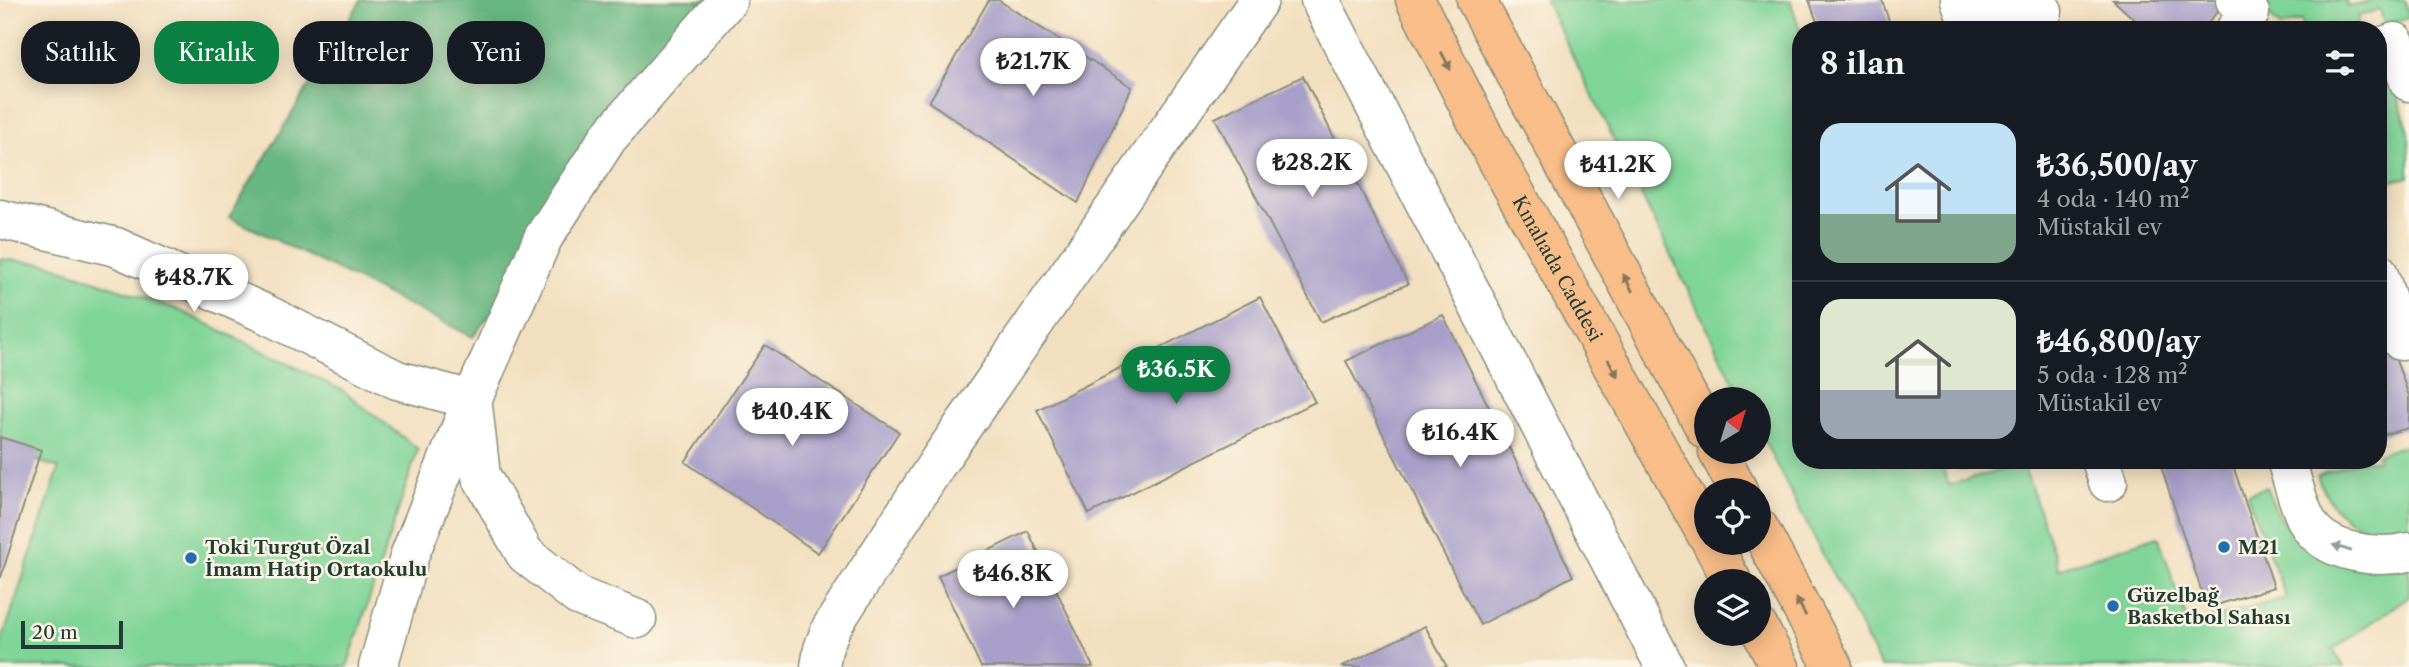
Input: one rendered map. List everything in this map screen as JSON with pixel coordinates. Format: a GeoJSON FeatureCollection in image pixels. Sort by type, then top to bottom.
{"type":"FeatureCollection","features":[{"type":"Feature","properties":{"kind":"main road","name":"Kınalıada Caddesi"},"geometry":{"type":"LineString","coordinates":[[1415,0],[1486,140],[1694,513]]}},
{"type":"Feature","properties":{"kind":"main road"},"geometry":{"type":"LineString","coordinates":[[1476,0],[1694,408]]}},
{"type":"Feature","properties":{"kind":"main road"},"geometry":{"type":"LineString","coordinates":[[1771,551],[1833,667]]}},
{"type":"Feature","properties":{"kind":"main road"},"geometry":{"type":"LineString","coordinates":[[1769,646],[1780,667]]}},
{"type":"Feature","properties":{"kind":"street"},"geometry":{"type":"LineString","coordinates":[[378,667],[410,554],[472,401],[543,238],[608,138],[728,0]]}},
{"type":"Feature","properties":{"kind":"street"},"geometry":{"type":"LineString","coordinates":[[820,667],[831,628],[940,459],[1259,0]]}},
{"type":"Feature","properties":{"kind":"street"},"geometry":{"type":"LineString","coordinates":[[1320,0],[1665,667]]}},
{"type":"Feature","properties":{"kind":"street"},"geometry":{"type":"LineString","coordinates":[[1960,0],[1968,21]]}},
{"type":"Feature","properties":{"kind":"street"},"geometry":{"type":"LineString","coordinates":[[1984,21],[2004,10],[2023,8],[2046,13]]}},
{"type":"Feature","properties":{"kind":"street"},"geometry":{"type":"LineString","coordinates":[[2387,46],[2409,82]]}},
{"type":"Feature","properties":{"kind":"street"},"geometry":{"type":"LineString","coordinates":[[0,219],[116,247],[266,314],[397,380],[472,401]]}},
{"type":"Feature","properties":{"kind":"street"},"geometry":{"type":"LineString","coordinates":[[2387,299],[2401,341],[2409,339]]}},
{"type":"Feature","properties":{"kind":"street"},"geometry":{"type":"LineString","coordinates":[[472,401],[481,476],[525,554],[578,596],[637,619]]}},
{"type":"Feature","properties":{"kind":"street"},"geometry":{"type":"LineString","coordinates":[[2289,469],[2308,524],[2331,544],[2372,556],[2409,552]]}},
{"type":"Feature","properties":{"kind":"green space"},"geometry":{"type":"Polygon","coordinates":[[[361,0],[724,0],[473,337],[229,217],[310,84],[433,84],[433,21],[348,21],[361,0]]]}},
{"type":"Feature","properties":{"kind":"green space"},"geometry":{"type":"Polygon","coordinates":[[[1545,0],[1790,0],[1797,21],[1792,21],[1792,469],[1943,469],[1949,485],[2005,469],[2025,469],[2058,569],[2158,536],[2189,625],[2286,598],[2247,494],[2266,487],[2279,517],[2294,533],[2409,565],[2409,596],[2333,650],[2344,667],[1881,667],[1771,454],[1771,387],[1736,387],[1545,0]]]}},
{"type":"Feature","properties":{"kind":"green space"},"geometry":{"type":"Polygon","coordinates":[[[2253,0],[2345,0],[2348,7],[2376,0],[2405,0],[2409,17],[2387,23],[2383,21],[2380,10],[2358,15],[2358,21],[2275,21],[2253,0]]]}},
{"type":"Feature","properties":{"kind":"green space"},"geometry":{"type":"Polygon","coordinates":[[[2393,84],[2409,132],[2409,177],[2387,183],[2387,86],[2393,84]]]}},
{"type":"Feature","properties":{"kind":"green space","name":"Toki Turgut Özal İmam Hatip Ortaokulu"},"geometry":{"type":"Polygon","coordinates":[[[0,259],[48,264],[179,310],[342,390],[418,449],[347,667],[0,667],[0,647],[59,468],[0,449],[0,259]]]}},
{"type":"Feature","properties":{"kind":"green space"},"geometry":{"type":"Polygon","coordinates":[[[2409,444],[2409,528],[2401,531],[2373,530],[2347,519],[2327,496],[2317,476],[2336,469],[2387,469],[2387,451],[2409,444]]]}},
{"type":"Feature","properties":{"kind":"building"},"geometry":{"type":"Polygon","coordinates":[[[989,0],[998,0],[1132,87],[1078,203],[929,102],[989,0]]]}},
{"type":"Feature","properties":{"kind":"building"},"geometry":{"type":"Polygon","coordinates":[[[1809,0],[1882,0],[1889,21],[1817,21],[1809,0]]]}},
{"type":"Feature","properties":{"kind":"building"},"geometry":{"type":"Polygon","coordinates":[[[2113,0],[2219,0],[2224,4],[2210,21],[2136,21],[2113,0]]]}},
{"type":"Feature","properties":{"kind":"building"},"geometry":{"type":"Polygon","coordinates":[[[1303,76],[1408,284],[1321,322],[1215,118],[1303,76]]]}},
{"type":"Feature","properties":{"kind":"building"},"geometry":{"type":"Polygon","coordinates":[[[1260,297],[1315,402],[1089,514],[1037,410],[1260,297]]]}},
{"type":"Feature","properties":{"kind":"building"},"geometry":{"type":"Polygon","coordinates":[[[1443,315],[1573,576],[1480,625],[1346,361],[1443,315]]]}},
{"type":"Feature","properties":{"kind":"building"},"geometry":{"type":"Polygon","coordinates":[[[2387,336],[2409,396],[2409,428],[2387,434],[2387,336]]]}},
{"type":"Feature","properties":{"kind":"building"},"geometry":{"type":"Polygon","coordinates":[[[765,345],[899,432],[818,553],[685,462],[765,345]]]}},
{"type":"Feature","properties":{"kind":"building"},"geometry":{"type":"Polygon","coordinates":[[[0,437],[41,450],[1,577],[0,577],[0,437]]]}},
{"type":"Feature","properties":{"kind":"building","name":"M21"},"geometry":{"type":"Polygon","coordinates":[[[2162,469],[2234,469],[2274,587],[2207,608],[2162,469]]]}},
{"type":"Feature","properties":{"kind":"building"},"geometry":{"type":"Polygon","coordinates":[[[1028,531],[1093,667],[981,667],[938,576],[1028,531]]]}},
{"type":"Feature","properties":{"kind":"building"},"geometry":{"type":"Polygon","coordinates":[[[1425,626],[1447,667],[1341,667],[1425,626]]]}},
{"type":"Feature","properties":{"kind":"place","name":"M21"},"geometry":{"type":"Point","coordinates":[2224,547]}},
{"type":"Feature","properties":{"kind":"place","name":"Toki Turgut Özal İmam Hatip Ortaokulu"},"geometry":{"type":"Point","coordinates":[191,558]}},
{"type":"Feature","properties":{"kind":"place","name":"Güzelbağ Basketbol Sahası"},"geometry":{"type":"Point","coordinates":[2113,606]}}]}
